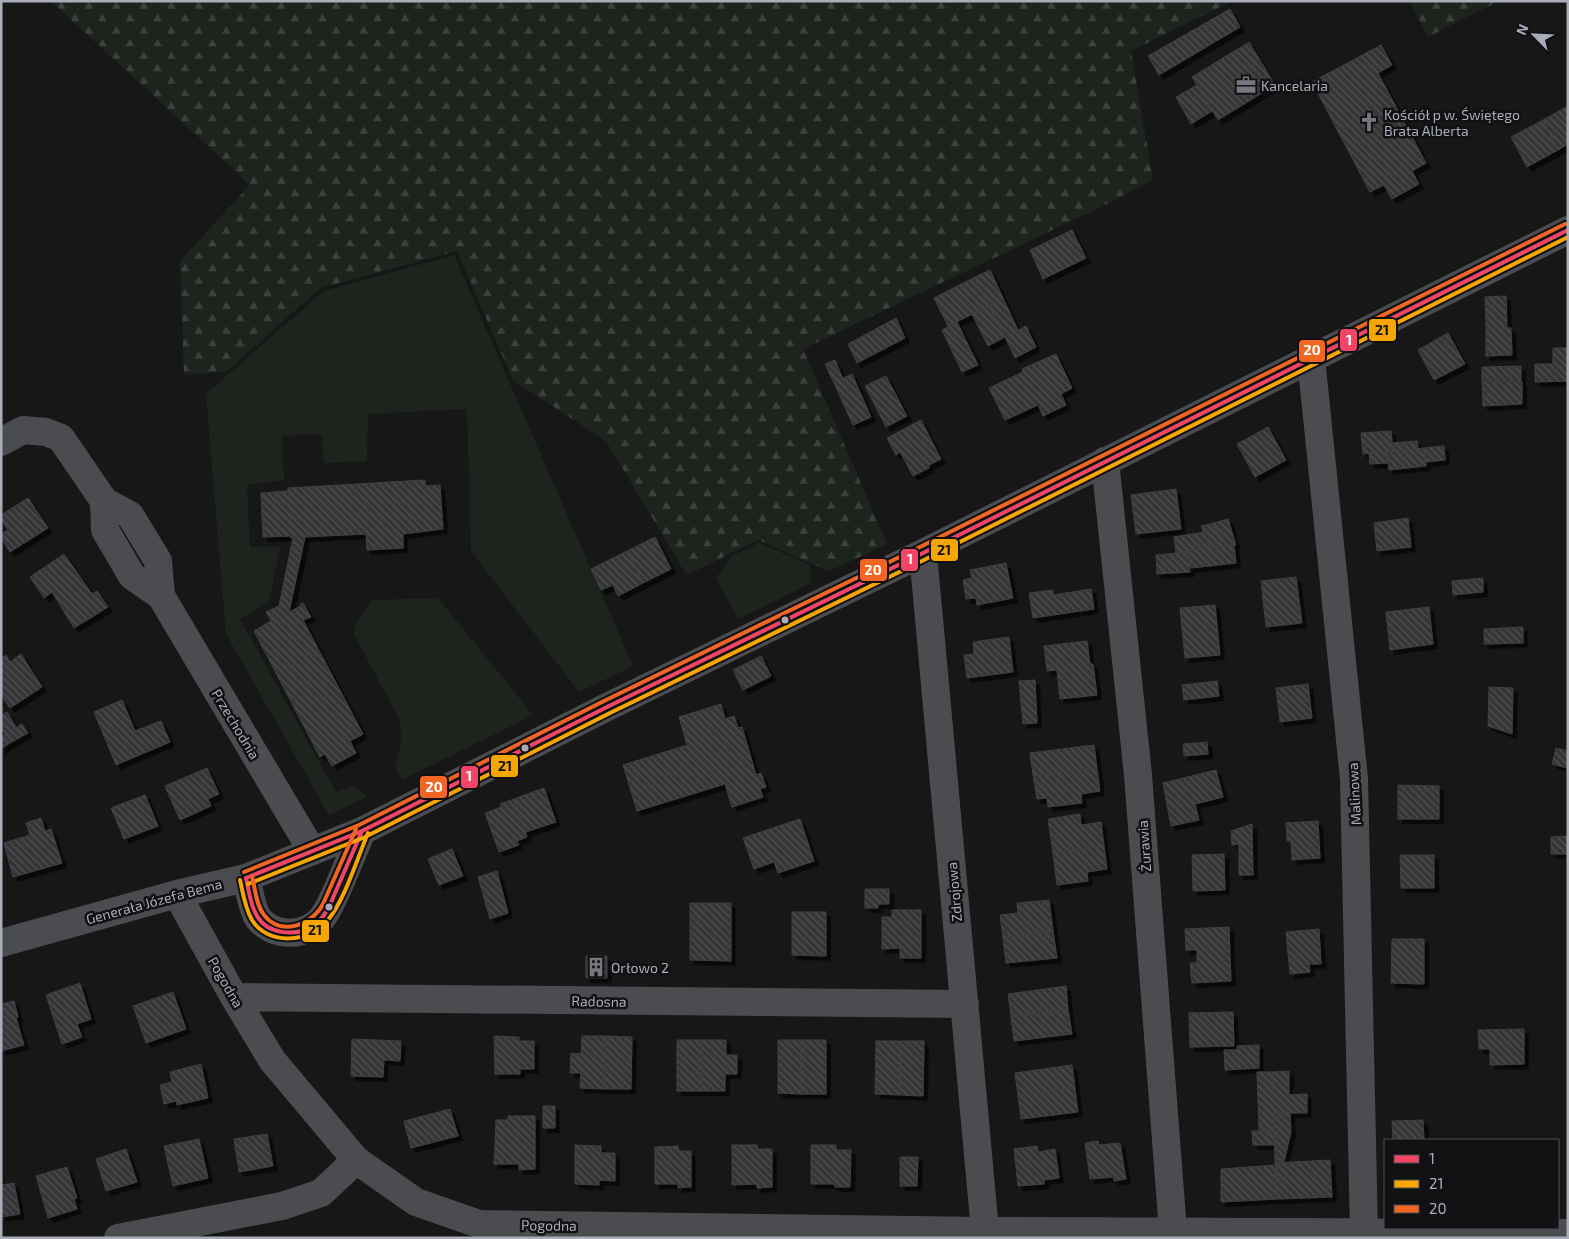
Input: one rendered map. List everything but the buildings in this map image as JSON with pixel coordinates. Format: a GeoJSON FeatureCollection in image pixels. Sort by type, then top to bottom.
{"type":"FeatureCollection","features":[{"type":"Feature","properties":{"kind":"street","name":"Generała Józefa Bema"},"geometry":{"type":"LineString","coordinates":[[1,943],[177,894],[246,878],[362,832],[606,707],[923,553],[1568,230]]}},
{"type":"Feature","properties":{"kind":"street","name":"Malinowa"},"geometry":{"type":"LineString","coordinates":[[1311,358],[1354,779],[1364,1232]]}},
{"type":"Feature","properties":{"kind":"street","name":"Przechodnia"},"geometry":{"type":"LineString","coordinates":[[1,442],[23,430],[57,436],[63,441],[104,501],[105,530],[132,576],[161,596],[312,852]]}},
{"type":"Feature","properties":{"kind":"street","name":"Żurawia"},"geometry":{"type":"LineString","coordinates":[[1105,461],[1138,775],[1173,1231]]}},
{"type":"Feature","properties":{"kind":"street","name":"Zdrojowa"},"geometry":{"type":"LineString","coordinates":[[923,553],[985,1231]]}},
{"type":"Feature","properties":{"kind":"street"},"geometry":{"type":"LineString","coordinates":[[246,878],[257,916],[262,922],[270,928],[286,933],[307,930],[321,920],[329,907],[362,832]]}},
{"type":"Feature","properties":{"kind":"street","name":"Pogodna"},"geometry":{"type":"LineString","coordinates":[[177,894],[234,997],[272,1060],[356,1160],[416,1202],[479,1224],[985,1231],[1568,1233]]}},
{"type":"Feature","properties":{"kind":"street","name":"Radosna"},"geometry":{"type":"LineString","coordinates":[[234,997],[965,1004]]}},
{"type":"Feature","properties":{"kind":"street"},"geometry":{"type":"LineString","coordinates":[[118,1238],[282,1206],[321,1193],[356,1160]]}},
{"type":"Feature","properties":{"kind":"green space"},"geometry":{"type":"Polygon","coordinates":[[[51,1],[1232,1],[1131,51],[1153,180],[1109,203],[803,349],[887,544],[829,571],[758,540],[687,575],[606,441],[513,380],[457,251],[320,288],[226,372],[184,374],[180,261],[250,185],[51,1]]]}},
{"type":"Feature","properties":{"kind":"green space"},"geometry":{"type":"Polygon","coordinates":[[[1410,1],[1499,1],[1428,37],[1410,1]]]}},
{"type":"Feature","properties":{"kind":"green space"},"geometry":{"type":"Polygon","coordinates":[[[454,255],[633,666],[579,692],[471,551],[467,409],[368,414],[367,461],[324,463],[322,434],[282,436],[284,480],[247,485],[250,547],[280,547],[269,602],[240,619],[336,792],[352,786],[368,796],[329,815],[226,634],[206,394],[324,291],[454,255]]]}},
{"type":"Feature","properties":{"kind":"green space"},"geometry":{"type":"Polygon","coordinates":[[[759,543],[810,565],[811,583],[738,619],[716,578],[732,556],[759,543]]]}},
{"type":"Feature","properties":{"kind":"green space"},"geometry":{"type":"Polygon","coordinates":[[[438,598],[533,715],[402,780],[395,767],[400,744],[400,721],[354,634],[356,624],[372,600],[438,598]]]}},
{"type":"Feature","properties":{"kind":"transit line","name":"20"},"geometry":{"type":"LineString","coordinates":[[244,872],[359,825],[604,701],[920,547],[1565,224]]}},
{"type":"Feature","properties":{"kind":"transit line","name":"1"},"geometry":{"type":"LineString","coordinates":[[246,878],[362,831],[607,707],[923,553],[1568,230]]}},
{"type":"Feature","properties":{"kind":"transit line","name":"21"},"geometry":{"type":"LineString","coordinates":[[248,884],[365,837],[610,713],[926,559],[1568,237]]}},
{"type":"Feature","properties":{"kind":"transit line","name":"20"},"geometry":{"type":"LineString","coordinates":[[252,876],[259,906],[271,922],[287,927],[304,923],[312,918],[323,904],[356,829]]}},
{"type":"Feature","properties":{"kind":"transit line","name":"1"},"geometry":{"type":"LineString","coordinates":[[246,878],[253,907],[262,922],[268,927],[283,932],[307,929],[319,921],[329,907],[362,831]]}},
{"type":"Feature","properties":{"kind":"transit line","name":"21"},"geometry":{"type":"LineString","coordinates":[[240,880],[248,911],[252,920],[259,928],[268,934],[278,937],[300,937],[311,933],[328,920],[340,901],[368,833]]}},
{"type":"Feature","properties":{"kind":"place","name":"Kancelaria"},"geometry":{"type":"Point","coordinates":[1246,85]}},
{"type":"Feature","properties":{"kind":"place","name":"Kościół p w. Świętego Brata Alberta"},"geometry":{"type":"Point","coordinates":[1369,122]}},
{"type":"Feature","properties":{"kind":"place","name":"Orłowo 2"},"geometry":{"type":"Point","coordinates":[596,967]}}]}
